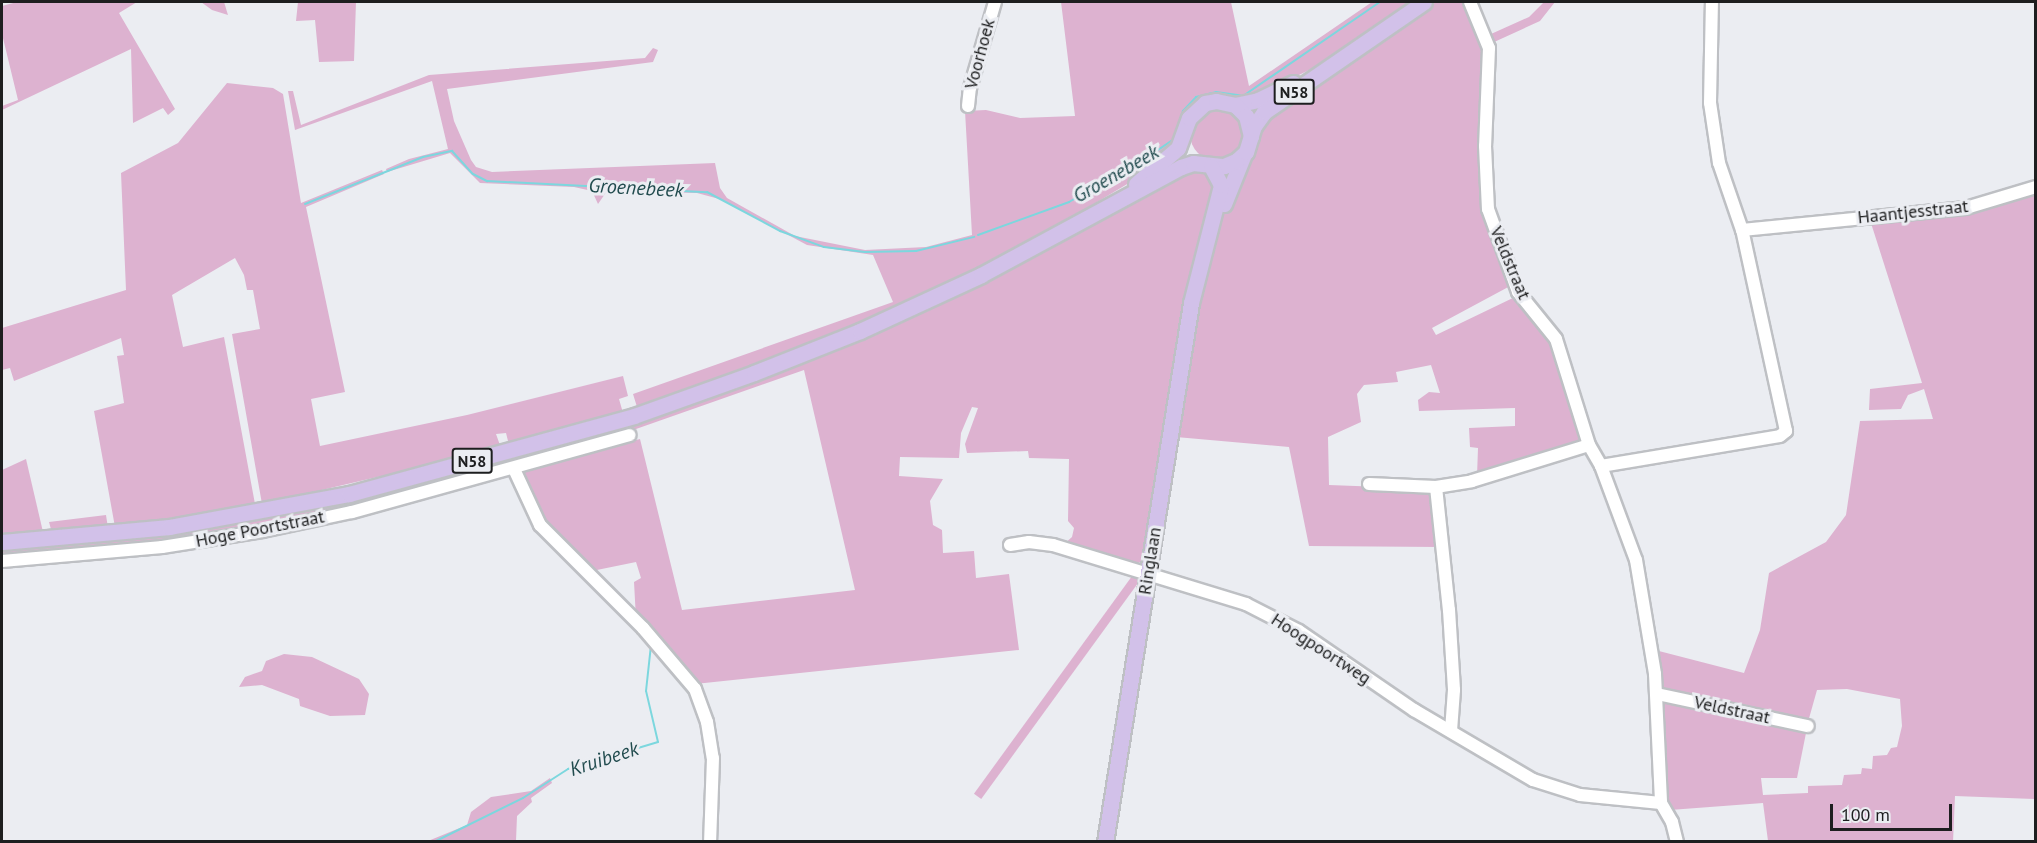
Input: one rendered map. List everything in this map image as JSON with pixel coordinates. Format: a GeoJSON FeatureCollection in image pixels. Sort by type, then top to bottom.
{"type":"FeatureCollection","features":[{"type":"Feature","properties":{"kind":"main road","name":"N58"},"geometry":{"type":"LineString","coordinates":[[1248,145],[1256,121],[1264,112],[1424,2]]}},
{"type":"Feature","properties":{"kind":"main road","name":"N58"},"geometry":{"type":"LineString","coordinates":[[1235,105],[1258,100],[1348,53]]}},
{"type":"Feature","properties":{"kind":"main road"},"geometry":{"type":"LineString","coordinates":[[1216,101],[1235,105],[1246,116],[1248,145],[1224,166],[1207,165],[1189,149],[1185,129],[1196,109],[1205,103],[1216,101]]}},
{"type":"Feature","properties":{"kind":"main road","name":"N58"},"geometry":{"type":"LineString","coordinates":[[1093,216],[1171,154],[1180,145],[1185,129]]}},
{"type":"Feature","properties":{"kind":"main road","name":"Ringlaan"},"geometry":{"type":"LineString","coordinates":[[1195,280],[1248,145]]}},
{"type":"Feature","properties":{"kind":"main road","name":"N58"},"geometry":{"type":"LineString","coordinates":[[2,542],[158,528],[260,512],[349,494],[624,418],[860,331],[981,275],[1181,166],[1207,165]]}},
{"type":"Feature","properties":{"kind":"main road","name":"Ringlaan"},"geometry":{"type":"LineString","coordinates":[[1105,842],[1195,280],[1221,185],[1207,165]]}},
{"type":"Feature","properties":{"kind":"street","name":"Voorhoek"},"geometry":{"type":"LineString","coordinates":[[968,106],[970,88],[994,2]]}},
{"type":"Feature","properties":{"kind":"street","name":"Veldstraat"},"geometry":{"type":"LineString","coordinates":[[1470,2],[1488,41],[1485,146],[1488,209],[1518,292],[1556,339],[1589,445],[1601,466],[1636,560],[1657,694],[1661,803],[1672,822],[1677,842]]}},
{"type":"Feature","properties":{"kind":"street"},"geometry":{"type":"LineString","coordinates":[[1601,466],[1780,436],[1786,431],[1742,230],[1719,163],[1710,103],[1712,2]]}},
{"type":"Feature","properties":{"kind":"street","name":"Haantjesstraat"},"geometry":{"type":"LineString","coordinates":[[1742,230],[1966,208],[2036,188]]}},
{"type":"Feature","properties":{"kind":"street","name":"Hoge Poortstraat"},"geometry":{"type":"LineString","coordinates":[[2,561],[116,552],[263,531],[514,469],[630,435]]}},
{"type":"Feature","properties":{"kind":"street"},"geometry":{"type":"LineString","coordinates":[[1369,484],[1436,487],[1472,481],[1589,445]]}},
{"type":"Feature","properties":{"kind":"street"},"geometry":{"type":"LineString","coordinates":[[514,469],[540,525],[675,662],[698,695],[713,758],[710,842]]}},
{"type":"Feature","properties":{"kind":"street"},"geometry":{"type":"LineString","coordinates":[[1436,487],[1450,633],[1451,731]]}},
{"type":"Feature","properties":{"kind":"street","name":"Hoogpoortweg"},"geometry":{"type":"LineString","coordinates":[[1010,545],[1029,542],[1053,545],[1148,572],[1268,614],[1451,731],[1525,775],[1564,792],[1661,803]]}},
{"type":"Feature","properties":{"kind":"street","name":"Veldstraat"},"geometry":{"type":"LineString","coordinates":[[1657,694],[1808,726]]}},
{"type":"Feature","properties":{"kind":"shaded area"},"geometry":{"type":"Polygon","coordinates":[[[17,2],[137,2],[119,13],[175,109],[168,115],[163,108],[133,123],[131,49],[2,110],[2,106],[18,100],[2,34],[2,6],[17,2]]]}},
{"type":"Feature","properties":{"kind":"shaded area"},"geometry":{"type":"Polygon","coordinates":[[[201,2],[224,2],[228,15],[212,10],[201,2]]]}},
{"type":"Feature","properties":{"kind":"shaded area"},"geometry":{"type":"Polygon","coordinates":[[[298,2],[356,2],[354,61],[319,62],[315,20],[296,21],[298,2]]]}},
{"type":"Feature","properties":{"kind":"shaded area"},"geometry":{"type":"Polygon","coordinates":[[[1061,2],[1231,2],[1249,86],[1372,2],[1412,2],[1311,69],[1253,98],[1219,96],[1134,180],[1007,256],[812,344],[637,407],[633,394],[893,302],[873,255],[807,245],[723,200],[697,193],[607,191],[598,204],[592,191],[574,187],[480,183],[450,153],[387,172],[386,169],[409,159],[448,149],[432,81],[295,130],[288,91],[293,91],[301,125],[429,75],[645,58],[653,48],[658,50],[653,62],[447,89],[454,121],[471,160],[476,167],[492,172],[715,163],[720,188],[727,198],[795,236],[865,250],[926,247],[972,235],[965,111],[986,110],[1020,118],[1075,116],[1061,2]]]}},
{"type":"Feature","properties":{"kind":"shaded area"},"geometry":{"type":"Polygon","coordinates":[[[1436,2],[1462,2],[1484,43],[1482,186],[1512,285],[1432,328],[1436,335],[1517,296],[1551,338],[1585,441],[1477,476],[1478,448],[1470,447],[1469,428],[1515,426],[1515,408],[1419,411],[1418,400],[1429,392],[1440,393],[1431,365],[1396,372],[1398,382],[1364,385],[1357,394],[1361,422],[1328,437],[1329,485],[1435,489],[1440,547],[1309,546],[1289,447],[1176,437],[1207,259],[1242,164],[1265,117],[1436,2]]]}},
{"type":"Feature","properties":{"kind":"shaded area"},"geometry":{"type":"Polygon","coordinates":[[[1544,2],[1555,2],[1540,21],[1492,43],[1491,34],[1529,17],[1544,2]]]}},
{"type":"Feature","properties":{"kind":"shaded area"},"geometry":{"type":"Polygon","coordinates":[[[227,83],[273,88],[283,94],[301,203],[382,170],[384,174],[306,207],[345,392],[311,399],[320,446],[467,415],[623,376],[628,396],[619,399],[623,413],[509,445],[506,433],[496,434],[501,448],[262,504],[232,334],[260,329],[253,290],[247,290],[244,275],[235,258],[172,295],[183,347],[224,337],[255,504],[115,527],[94,411],[124,403],[117,356],[124,355],[121,338],[14,381],[10,368],[2,370],[2,328],[126,290],[121,173],[178,143],[227,83]]]}},
{"type":"Feature","properties":{"kind":"shaded area"},"geometry":{"type":"Polygon","coordinates":[[[1217,107],[1227,109],[1236,115],[1242,124],[1244,134],[1242,144],[1236,153],[1227,159],[1217,161],[1207,159],[1198,153],[1192,144],[1190,134],[1192,124],[1198,115],[1207,109],[1217,107]]]}},
{"type":"Feature","properties":{"kind":"shaded area"},"geometry":{"type":"Polygon","coordinates":[[[1203,168],[1217,180],[1144,561],[1132,565],[1063,545],[1072,537],[1074,528],[1068,521],[1069,459],[1029,458],[1028,451],[967,453],[965,444],[978,408],[972,407],[961,433],[959,458],[900,457],[899,476],[943,479],[930,501],[933,525],[942,530],[943,553],[974,551],[976,578],[1009,574],[1019,650],[695,684],[636,619],[634,582],[641,578],[636,562],[587,572],[536,516],[525,494],[522,471],[640,439],[682,610],[855,590],[804,370],[636,429],[331,514],[173,543],[2,558],[2,548],[59,545],[214,527],[315,507],[648,418],[803,362],[928,308],[1181,172],[1203,168]]]}},
{"type":"Feature","properties":{"kind":"shaded area"},"geometry":{"type":"Polygon","coordinates":[[[2035,191],[2035,799],[1955,796],[1953,842],[1768,841],[1763,803],[1670,810],[1666,800],[1663,700],[1807,728],[1797,778],[1761,778],[1763,795],[1808,793],[1808,786],[1842,785],[1844,775],[1861,774],[1862,768],[1872,769],[1873,756],[1887,755],[1891,748],[1897,747],[1902,726],[1900,699],[1847,689],[1817,690],[1808,722],[1663,693],[1659,687],[1655,650],[1744,673],[1760,630],[1769,573],[1826,542],[1846,515],[1860,421],[1933,419],[1924,389],[1908,395],[1901,409],[1869,410],[1870,389],[1922,383],[1870,220],[2035,191]]]}},
{"type":"Feature","properties":{"kind":"shaded area"},"geometry":{"type":"Polygon","coordinates":[[[26,459],[43,532],[2,535],[2,470],[26,459]]]}},
{"type":"Feature","properties":{"kind":"shaded area"},"geometry":{"type":"Polygon","coordinates":[[[106,515],[108,528],[52,533],[49,522],[106,515]]]}},
{"type":"Feature","properties":{"kind":"shaded area"},"geometry":{"type":"Polygon","coordinates":[[[1135,572],[1142,577],[981,799],[974,794],[1135,572]]]}},
{"type":"Feature","properties":{"kind":"shaded area"},"geometry":{"type":"Polygon","coordinates":[[[284,654],[312,657],[359,679],[369,694],[365,715],[330,716],[300,706],[299,699],[262,685],[239,687],[245,677],[262,671],[266,661],[284,654]]]}},
{"type":"Feature","properties":{"kind":"shaded area"},"geometry":{"type":"Polygon","coordinates":[[[550,778],[552,783],[531,798],[532,802],[517,816],[516,841],[428,841],[467,825],[471,812],[491,797],[531,791],[550,778]]]}},
{"type":"Feature","properties":{"kind":"waterway","name":"Groenebeek"},"geometry":{"type":"LineString","coordinates":[[978,235],[1069,202],[1146,158],[1173,140],[1183,111],[1196,97],[1216,92],[1243,96],[1380,2]]}},
{"type":"Feature","properties":{"kind":"waterway","name":"Groenebeek"},"geometry":{"type":"LineString","coordinates":[[305,204],[423,157],[452,151],[473,174],[487,181],[707,192],[780,231],[824,247],[865,252],[916,251],[974,237]]}},
{"type":"Feature","properties":{"kind":"waterway","name":"Kruibeek"},"geometry":{"type":"LineString","coordinates":[[434,842],[523,798],[568,769],[658,742],[646,691],[651,645]]}}]}
